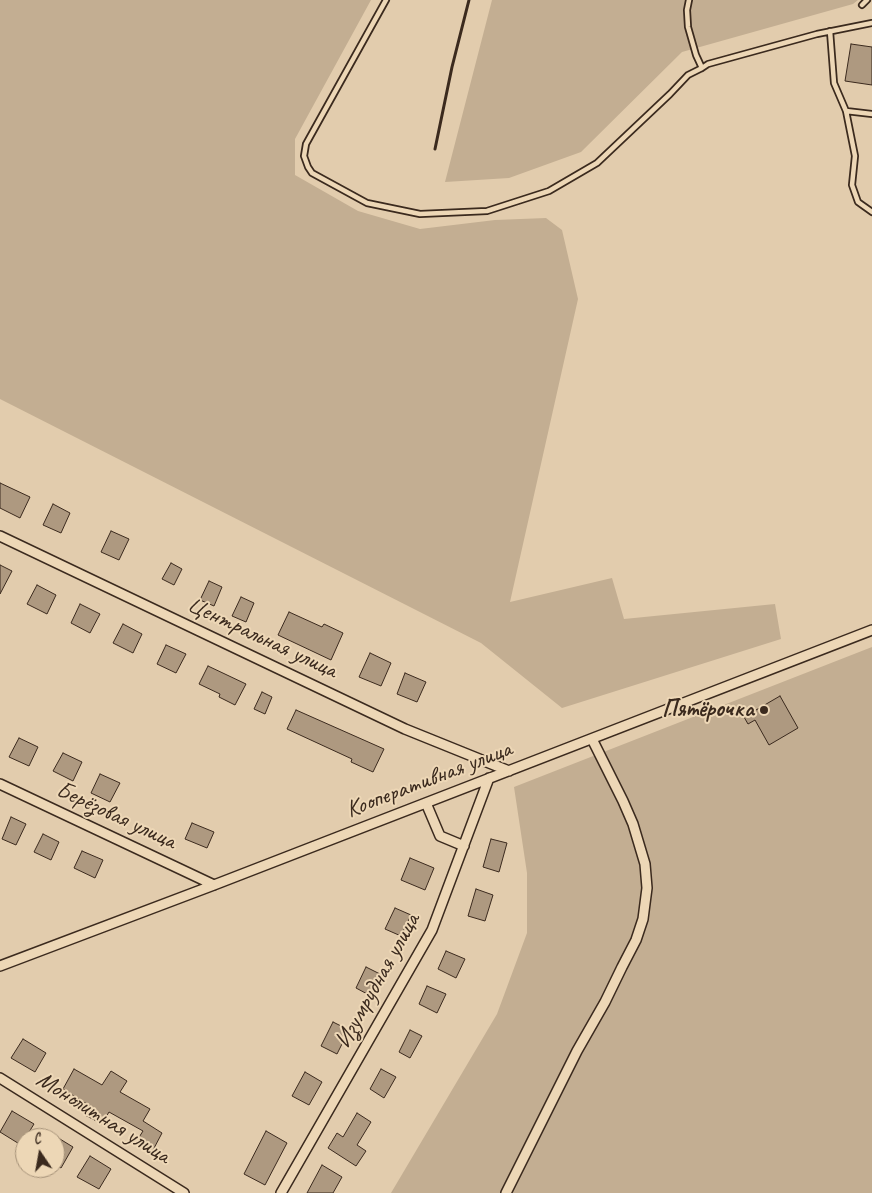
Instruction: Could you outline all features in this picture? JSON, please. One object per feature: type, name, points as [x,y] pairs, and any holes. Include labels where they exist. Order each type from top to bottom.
[{"type":"street","name":"Центральная улица","points":[[0,536],[405,729],[509,771]]},
{"type":"street","name":"Кооперативная улица","points":[[0,966],[872,630]]},
{"type":"street","points":[[506,1193],[576,1051],[605,1002],[636,940],[643,919],[647,888],[645,864],[626,809],[592,738]]},
{"type":"street","name":"Изумрудная улица","points":[[281,1193],[432,930],[489,778]]},
{"type":"street","name":"Берёзовая улица","points":[[0,784],[214,885]]},
{"type":"street","points":[[426,803],[440,836],[464,846]]},
{"type":"street","name":"Монолитная улица","points":[[0,1078],[184,1193]]},
{"type":"lane","points":[[386,0],[306,144],[304,156],[312,173],[367,203],[420,214],[487,211],[548,191],[597,163],[688,75],[717,62],[830,31],[872,23]]},
{"type":"lane","points":[[689,0],[686,10],[688,27],[702,68]]},
{"type":"lane","points":[[862,5],[867,0]]},
{"type":"lane","points":[[830,31],[834,83],[846,111],[855,156],[852,185],[858,202],[872,212]]},
{"type":"lane","points":[[846,111],[872,114]]},
{"type":"shaded area","points":[[0,0],[371,0],[295,139],[295,175],[358,211],[420,229],[495,220],[546,218],[562,230],[578,299],[510,602],[612,578],[624,619],[775,604],[781,639],[562,708],[481,643],[0,399]]},
{"type":"shaded area","points":[[492,0],[858,0],[853,4],[682,52],[581,152],[509,178],[445,182]]},
{"type":"shaded area","points":[[872,647],[872,1193],[391,1193],[497,1014],[527,933],[527,873],[514,787]]},
{"type":"building","points":[[851,44],[872,47],[872,85],[845,81]]},
{"type":"building","points":[[0,483],[30,497],[20,518],[0,508]]},
{"type":"building","points":[[53,504],[70,513],[61,533],[43,525]]},
{"type":"building","points":[[111,531],[129,539],[119,560],[101,552]]},
{"type":"building","points":[[171,563],[182,569],[174,585],[162,579]]},
{"type":"building","points":[[0,565],[12,571],[0,594]]},
{"type":"building","points":[[209,581],[222,587],[214,606],[200,600]]},
{"type":"building","points":[[37,585],[56,595],[47,614],[27,604]]},
{"type":"building","points":[[241,597],[254,603],[246,622],[232,616]]},
{"type":"building","points":[[80,604],[100,614],[90,633],[71,623]]},
{"type":"building","points":[[289,612],[322,627],[324,624],[343,633],[331,660],[278,635]]},
{"type":"building","points":[[123,624],[142,634],[133,653],[113,643]]},
{"type":"building","points":[[166,645],[186,654],[176,673],[157,664]]},
{"type":"building","points":[[370,653],[391,663],[381,686],[359,677]]},
{"type":"building","points":[[208,666],[246,684],[235,705],[219,697],[220,694],[199,684]]},
{"type":"building","points":[[405,673],[426,682],[417,702],[397,694]]},
{"type":"building","points":[[262,692],[272,697],[265,714],[254,709]]},
{"type":"building","points":[[780,696],[798,728],[769,745],[755,720],[748,724],[744,717]]},
{"type":"building","points":[[296,710],[384,749],[373,772],[351,762],[352,759],[287,729]]},
{"type":"building","points":[[19,738],[38,747],[29,766],[9,757]]},
{"type":"building","points":[[63,753],[82,762],[73,781],[53,771]]},
{"type":"building","points":[[100,774],[120,783],[110,802],[91,793]]},
{"type":"building","points":[[11,817],[26,824],[16,845],[2,839]]},
{"type":"building","points":[[192,823],[214,832],[207,848],[185,839]]},
{"type":"building","points":[[43,834],[59,842],[51,860],[34,852]]},
{"type":"building","points":[[491,839],[507,843],[499,872],[483,867]]},
{"type":"building","points":[[82,851],[103,860],[95,878],[74,868]]},
{"type":"building","points":[[410,858],[434,868],[425,890],[401,880]]},
{"type":"building","points":[[476,889],[493,895],[485,921],[468,916]]},
{"type":"building","points":[[395,908],[411,915],[401,936],[385,929]]},
{"type":"building","points":[[446,951],[465,959],[456,978],[438,969]]},
{"type":"building","points":[[366,967],[382,975],[371,996],[356,988]]},
{"type":"building","points":[[427,986],[446,994],[437,1013],[419,1004]]},
{"type":"building","points":[[333,1022],[349,1030],[337,1054],[321,1046]]},
{"type":"building","points":[[410,1030],[422,1036],[410,1058],[399,1052]]},
{"type":"building","points":[[23,1039],[46,1053],[35,1072],[11,1058]]},
{"type":"building","points":[[74,1069],[102,1085],[111,1071],[127,1081],[120,1092],[150,1109],[143,1121],[162,1133],[152,1152],[136,1142],[143,1131],[109,1112],[102,1124],[85,1115],[90,1106],[63,1089]]},
{"type":"building","points":[[381,1069],[396,1077],[384,1098],[370,1089]]},
{"type":"building","points":[[305,1072],[322,1082],[309,1105],[292,1096]]},
{"type":"building","points":[[12,1111],[34,1124],[32,1128],[15,1128],[15,1141],[0,1132]]},
{"type":"building","points":[[357,1113],[371,1122],[357,1145],[366,1151],[356,1166],[328,1148],[337,1133],[343,1137]]},
{"type":"building","points":[[266,1131],[287,1143],[265,1185],[244,1174]]},
{"type":"building","points":[[65,1142],[73,1147],[65,1161]]},
{"type":"building","points":[[90,1156],[111,1169],[99,1189],[77,1177]]},
{"type":"building","points":[[322,1165],[342,1177],[333,1193],[307,1193]]},
{"type":"railway","points":[[435,149],[452,67],[469,0]]},
{"type":"place","name":"Пятёрочка","points":[[764,710]]}]
